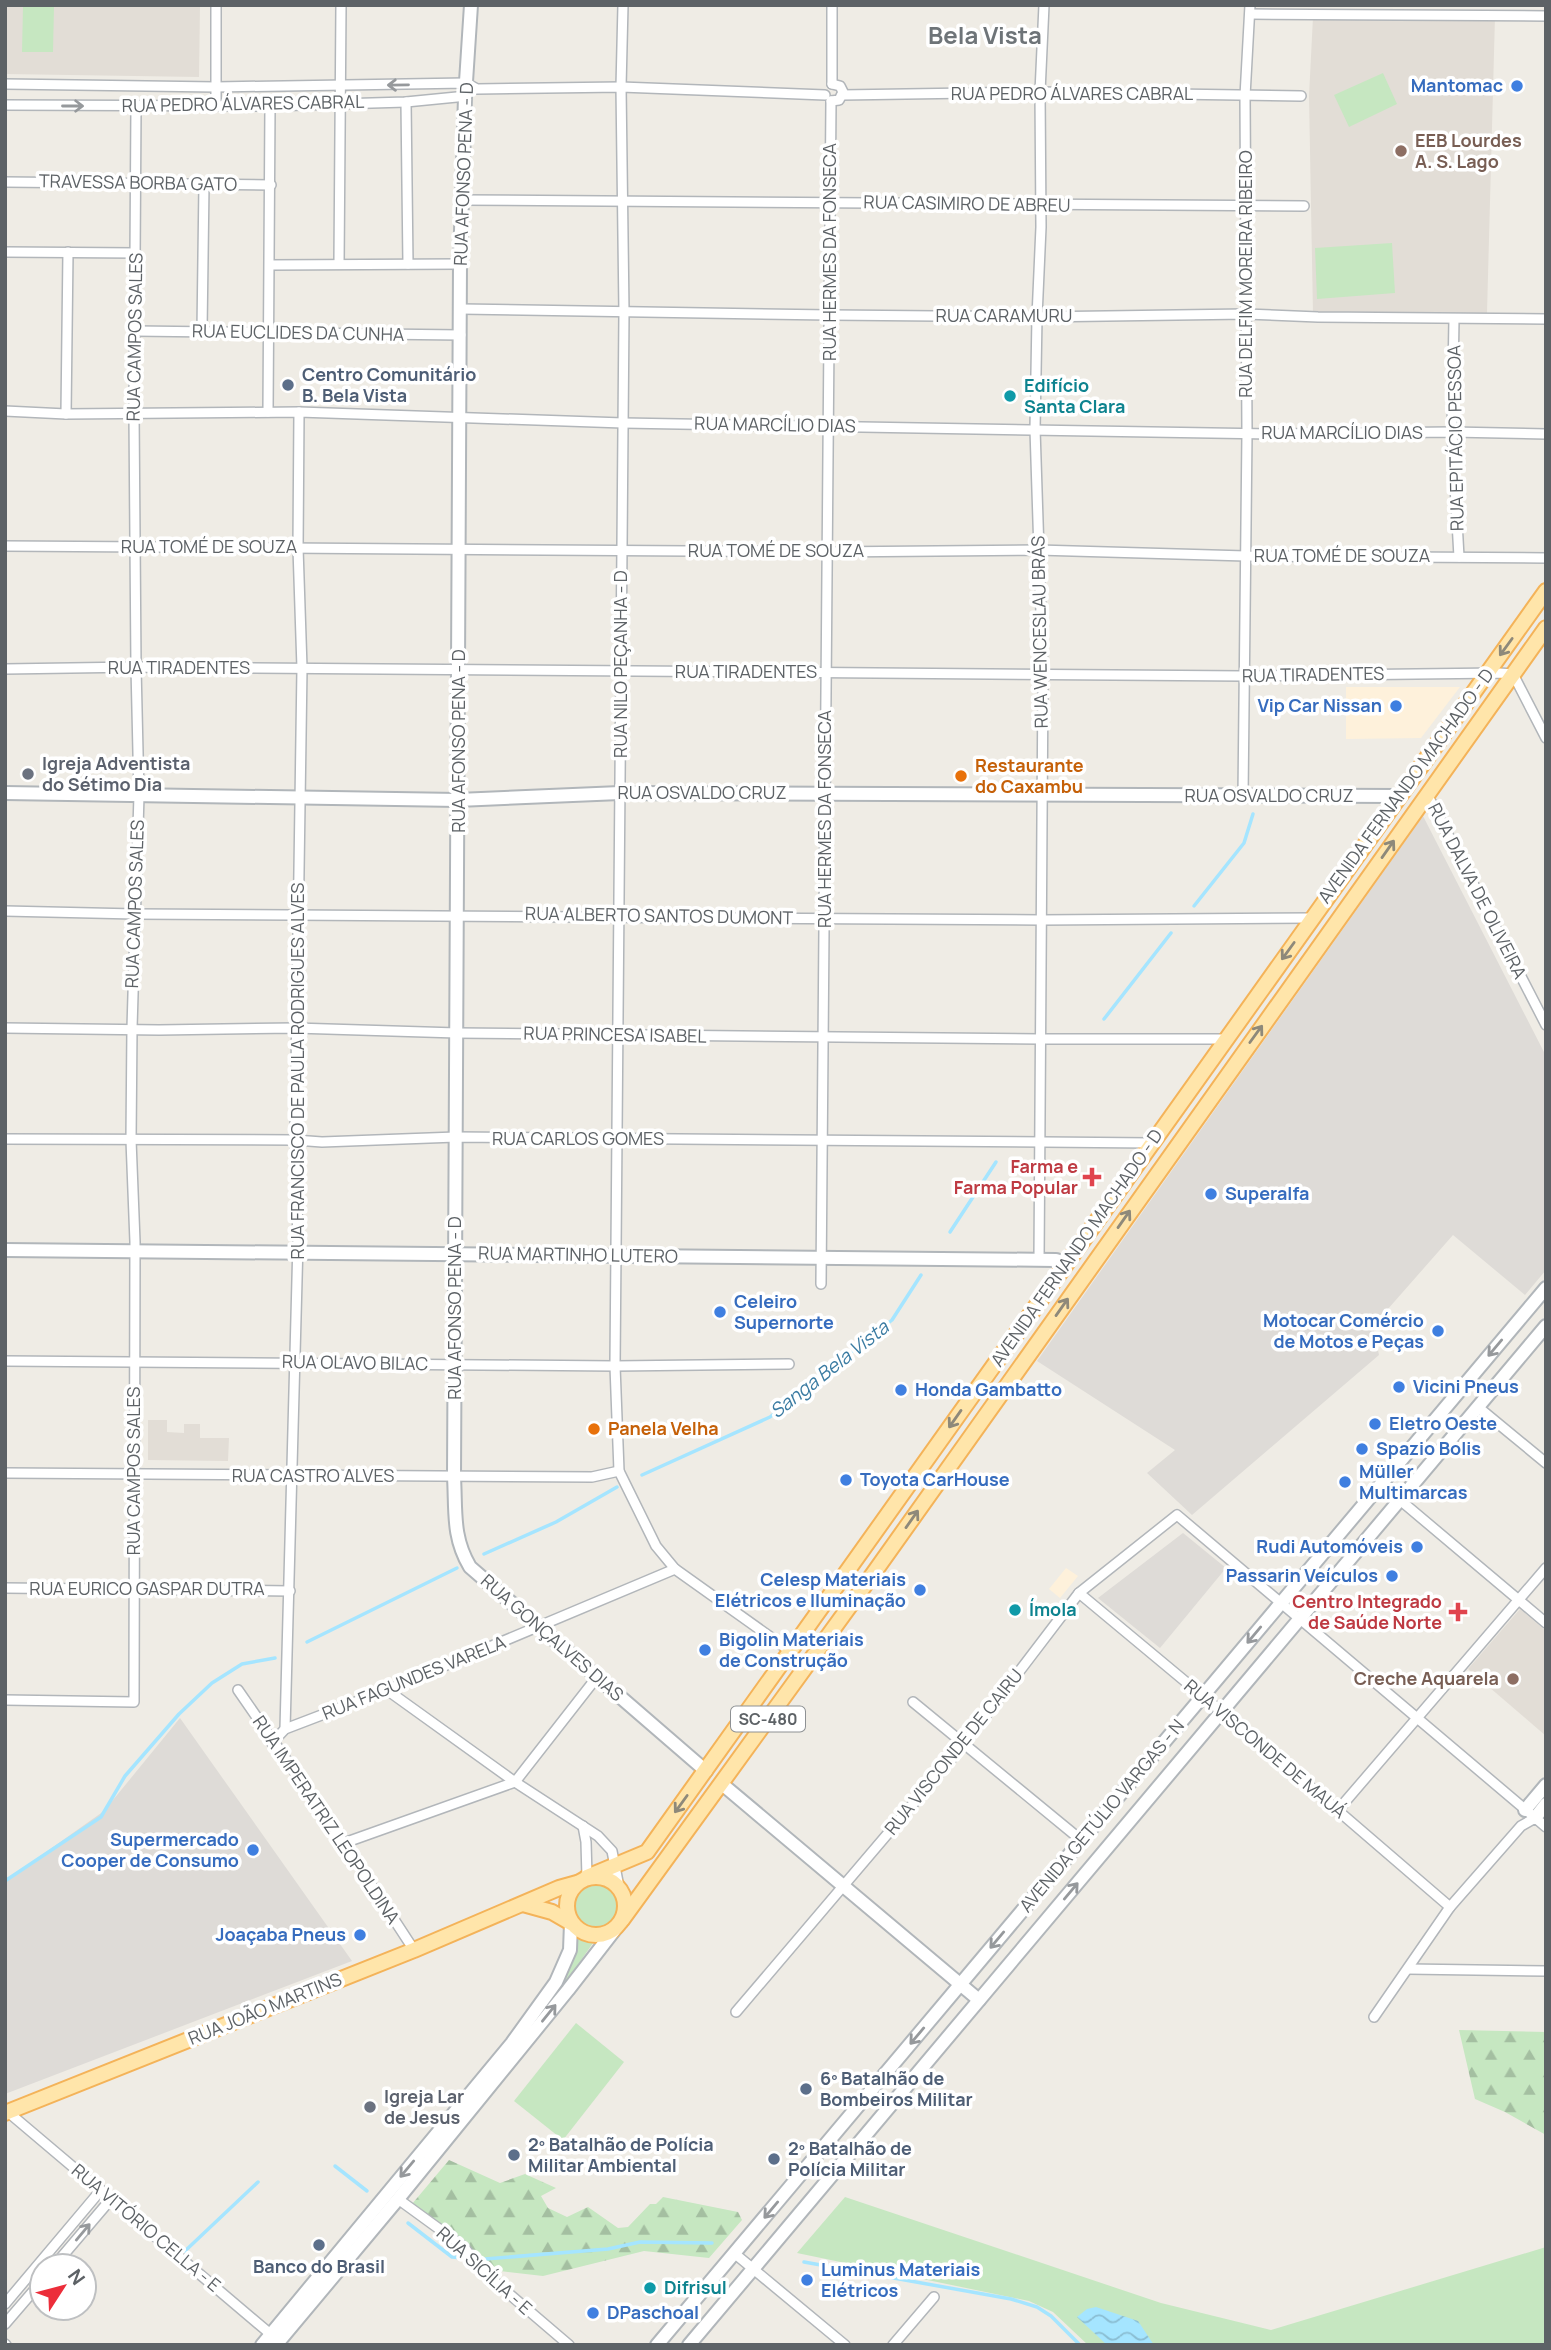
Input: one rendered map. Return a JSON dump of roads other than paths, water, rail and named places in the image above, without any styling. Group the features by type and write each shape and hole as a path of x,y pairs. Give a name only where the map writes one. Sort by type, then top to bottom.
{"main road":[{"name":"AVENIDA FERNANDO MACHADO - D","path":"582,1880 647,1852 1546,591"},
{"name":"AVENIDA FERNANDO MACHADO - D","path":"619,1924 873,1574 1546,628"},
{"path":"1188,1130 1180,1120 1195,1084"},
{"path":"1066,1264 1084,1275"},
{"path":"976,1388 994,1403"},
{"path":"790,1651 808,1664"},
{"path":"523,1904 552,1912 587,1934 597,1936 607,1934 619,1924 626,1903 619,1887 598,1876 582,1880 567,1897 566,1906 571,1923"},
{"name":"RUA JOÃO MARTINS","path":"7,2112 582,1880"}],"street":[{"path":"216,5 216,106"},
{"path":"339,264 341,5"},
{"name":"RUA AFONSO PENA - D","path":"454,1477 460,264 465,97 471,86 471,5"},
{"name":"RUA NILO PEÇANHA - D","path":"619,1471 615,1366 624,312 621,87 623,5"},
{"path":"832,5 832,84"},
{"name":"RUA WENCESLAU BRÁS","path":"1039,1260 1043,675 1035,429 1041,205 1040,92 1044,5"},
{"path":"1250,9 1546,16"},
{"name":"RUA DELFIM MOREIRA RIBEIRO","path":"1243,796 1247,433 1245,96 1250,9"},
{"name":"RUA PEDRO ÁLVARES CABRAL","path":"5,84 621,87 828,98"},
{"path":"832,84 840,86 842,95 837,101 828,98 826,88 832,84"},
{"name":"RUA PEDRO ÁLVARES CABRAL","path":"842,95 1040,92 1301,96"},
{"name":"RUA PEDRO ÁLVARES CABRAL","path":"5,105 270,106 406,102 465,97"},
{"name":"RUA HERMES DA FONSECA","path":"821,1284 831,203 828,98"},
{"path":"406,102 408,264"},
{"name":"RUA CAMPOS SALES","path":"5,1700 134,1702 135,1251 131,1140 139,795 134,413 136,106"},
{"path":"268,412 270,106"},
{"name":"TRAVESSA BORBA GATO","path":"5,182 271,185"},
{"path":"202,331 204,184"},
{"name":"RUA CASIMIRO DE ABREU","path":"462,200 1304,206"},
{"path":"5,252 136,253"},
{"path":"66,414 68,252"},
{"path":"270,265 460,264"},
{"name":"RUA CARAMURU","path":"461,309 1037,317 1246,314 1546,319"},
{"name":"RUA EPITÁCIO PESSOA","path":"1454,319 1452,432 1459,557"},
{"name":"RUA EUCLIDES DA CUNHA","path":"135,331 461,335"},
{"name":"RUA MARCÍLIO DIAS","path":"5,411 66,414 299,412 623,423 1247,433 1546,433"},
{"name":"RUA FRANCISCO DE PAULA RODRIGUES ALVES","path":"285,1729 297,1253 295,1028 300,915 302,668 298,548 299,412"},
{"name":"RUA TOMÉ DE SOUZA","path":"5,546 828,552 1038,550 1245,556 1546,558"},
{"name":"RUA TIRADENTES","path":"5,669 136,667 1244,676 1513,674"},
{"path":"1513,674 1546,738"},
{"name":"RUA OSVALDO CRUZ","path":"5,793 458,800 620,793 1399,796"},
{"name":"RUA DALVA DE OLIVEIRA","path":"1427,794 1546,1025"},
{"name":"RUA ALBERTO SANTOS DUMONT","path":"5,911 1041,920 1312,918"},
{"path":"1537,1009 1546,999"},
{"name":"RUA PRINCESA ISABEL","path":"5,1028 295,1028 824,1038 1225,1039"},
{"name":"RUA CARLOS GOMES","path":"5,1139 322,1142 456,1138 1151,1143"},
{"name":"RUA MARTINHO LUTERO","path":"5,1250 1056,1260 1066,1264"},
{"name":"AVENIDA GETÚLIO VARGAS - N","path":"657,2345 1381,1484 1544,1295"},
{"name":"AVENIDA GETÚLIO VARGAS - N","path":"689,2345 1546,1326"},
{"name":"RUA OLAVO BILAC","path":"5,1361 615,1366 789,1364"},
{"path":"1478,1407 1546,1463"},
{"path":"619,1471 656,1546 675,1569 790,1651"},
{"name":"RUA CASTRO ALVES","path":"5,1473 592,1477 619,1471"},
{"name":"RUA GONÇALVES DIAS","path":"454,1477 456,1535 460,1550 470,1567 706,1771"},
{"path":"1381,1484 1546,1623"},
{"name":"RUA VISCONDE DE CAIRU","path":"736,2012 964,1744 1079,1593 1177,1515 1281,1603"},
{"path":"1338,1810 1546,1568"},
{"name":"RUA FAGUNDES VARELA","path":"272,1743 285,1729 387,1690 675,1569"},
{"name":"RUA EURICO GASPAR DUTRA","path":"5,1588 290,1591"},
{"name":"RUA VISCONDE DE MAUÁ","path":"1079,1593 1450,1907"},
{"path":"1281,1603 1546,1827"},
{"path":"344,1843 515,1782 597,1677"},
{"name":"RUA IMPERATRIZ LEOPOLDINA","path":"238,1690 414,1950"},
{"path":"387,1690 515,1782 598,1836 611,1851 619,1887"},
{"path":"913,1702 1081,1840"},
{"path":"722,1784 979,2000"},
{"path":"1374,2017 1450,1907 1521,1826 1546,1785"},
{"path":"1530,1814 1546,1804"},
{"path":"582,1880 586,1842 583,1826"},
{"name":"AVENIDA FERNANDO MACHADO - D","path":"261,2345 277,2341 398,2199 529,2029 556,1982 570,1950 571,1923"},
{"name":"AVENIDA FERNANDO MACHADO - D","path":"277,2341 529,2029 619,1924"},
{"path":"1408,1969 1546,1971"},
{"path":"870,2092 888,2108"},
{"name":"RUA VITÓRIO CELLA - E","path":"7,2112 277,2341"},
{"path":"847,2119 866,2135"},
{"path":"49,2252 101,2190"},
{"path":"57,2242 68,2250 111,2199"},
{"name":"RUA SICÍLIA - E","path":"398,2199 464,2247 480,2269 569,2345"},
{"path":"755,2229 774,2244"},
{"path":"734,2253 845,2345"},
{"path":"5,2304 28,2276"},
{"path":"893,2345 934,2297"},
{"path":"5,2325 28,2298"}],"water":[{"path":"1096,2307 1138,2321 1154,2345 1107,2345 1077,2317 1087,2309"}],"waterway":[{"name":"Sanga Bela Vista","path":"1194,906 1244,843 1253,814"},
{"name":"Sanga Bela Vista","path":"1104,1019 1171,933"},
{"name":"Sanga Bela Vista","path":"950,1232 996,1162"},
{"name":"Sanga Bela Vista","path":"642,1475 770,1417 892,1320 921,1275"},
{"name":"Sanga Bela Vista","path":"484,1554 556,1522 617,1487"},
{"name":"Sanga Bela Vista","path":"307,1642 457,1568"},
{"name":"Sanga Bela Vista","path":"5,1881 101,1817 125,1776 179,1714 212,1683 242,1664 275,1658"},
{"path":"335,2166 367,2191"},
{"path":"185,2251 258,2182"},
{"path":"408,2223 452,2257 464,2258"},
{"path":"485,2259 608,2249 640,2242 712,2243"},
{"path":"804,2262 1011,2299 1037,2307 1051,2316 1080,2345"}],"place":[{"name":"Mantomac","path":"1517,86"},
{"name":"EEB Lourdes A. S. Lago","path":"1401,151"},
{"name":"Centro Comunitário B. Bela Vista","path":"288,385"},
{"name":"Edifício Santa Clara","path":"1010,396"},
{"name":"Vip Car Nissan","path":"1396,706"},
{"name":"Igreja Adventista do Sétimo Dia","path":"28,774"},
{"name":"Restaurante do Caxambu","path":"961,776"},
{"name":"Farma e Farma Popular","path":"1092,1177"},
{"name":"Superalfa","path":"1211,1194"},
{"name":"Celeiro Supernorte","path":"720,1312"},
{"name":"Motocar Comércio de Motos e Peças","path":"1438,1331"},
{"name":"Vicini Pneus","path":"1399,1387"},
{"name":"Honda Gambatto","path":"901,1390"},
{"name":"Eletro Oeste","path":"1375,1424"},
{"name":"Panela Velha","path":"594,1429"},
{"name":"Spazio Bolis","path":"1362,1449"},
{"name":"Toyota CarHouse","path":"846,1480"},
{"name":"Müller Multimarcas","path":"1345,1482"},
{"name":"Rudi Automóveis","path":"1417,1547"},
{"name":"Passarin Veículos","path":"1392,1576"},
{"name":"Celesp Materiais Elétricos e Iluminação","path":"920,1590"},
{"name":"Ímola","path":"1015,1610"},
{"name":"Centro Integrado de Saúde Norte","path":"1458,1612"},
{"name":"Bigolin Materiais de Construção","path":"705,1650"},
{"name":"Creche Aquarela","path":"1513,1679"},
{"name":"Supermercado Cooper de Consumo","path":"253,1850"},
{"name":"Joaçaba Pneus","path":"360,1935"},
{"name":"6º Batalhão de Bombeiros Militar","path":"806,2089"},
{"name":"Igreja Lar de Jesus","path":"370,2107"},
{"name":"2º Batalhão de Polícia Militar Ambiental","path":"514,2155"},
{"name":"2º Batalhão de Polícia Militar","path":"774,2159"},
{"name":"Banco do Brasil","path":"319,2245"},
{"name":"Luminus Materiais Elétricos","path":"807,2280"},
{"name":"Difrisul","path":"650,2288"},
{"name":"DPaschoal","path":"593,2313"}],"district":[{"name":"Bela Vista","path":"985,36"}]}
